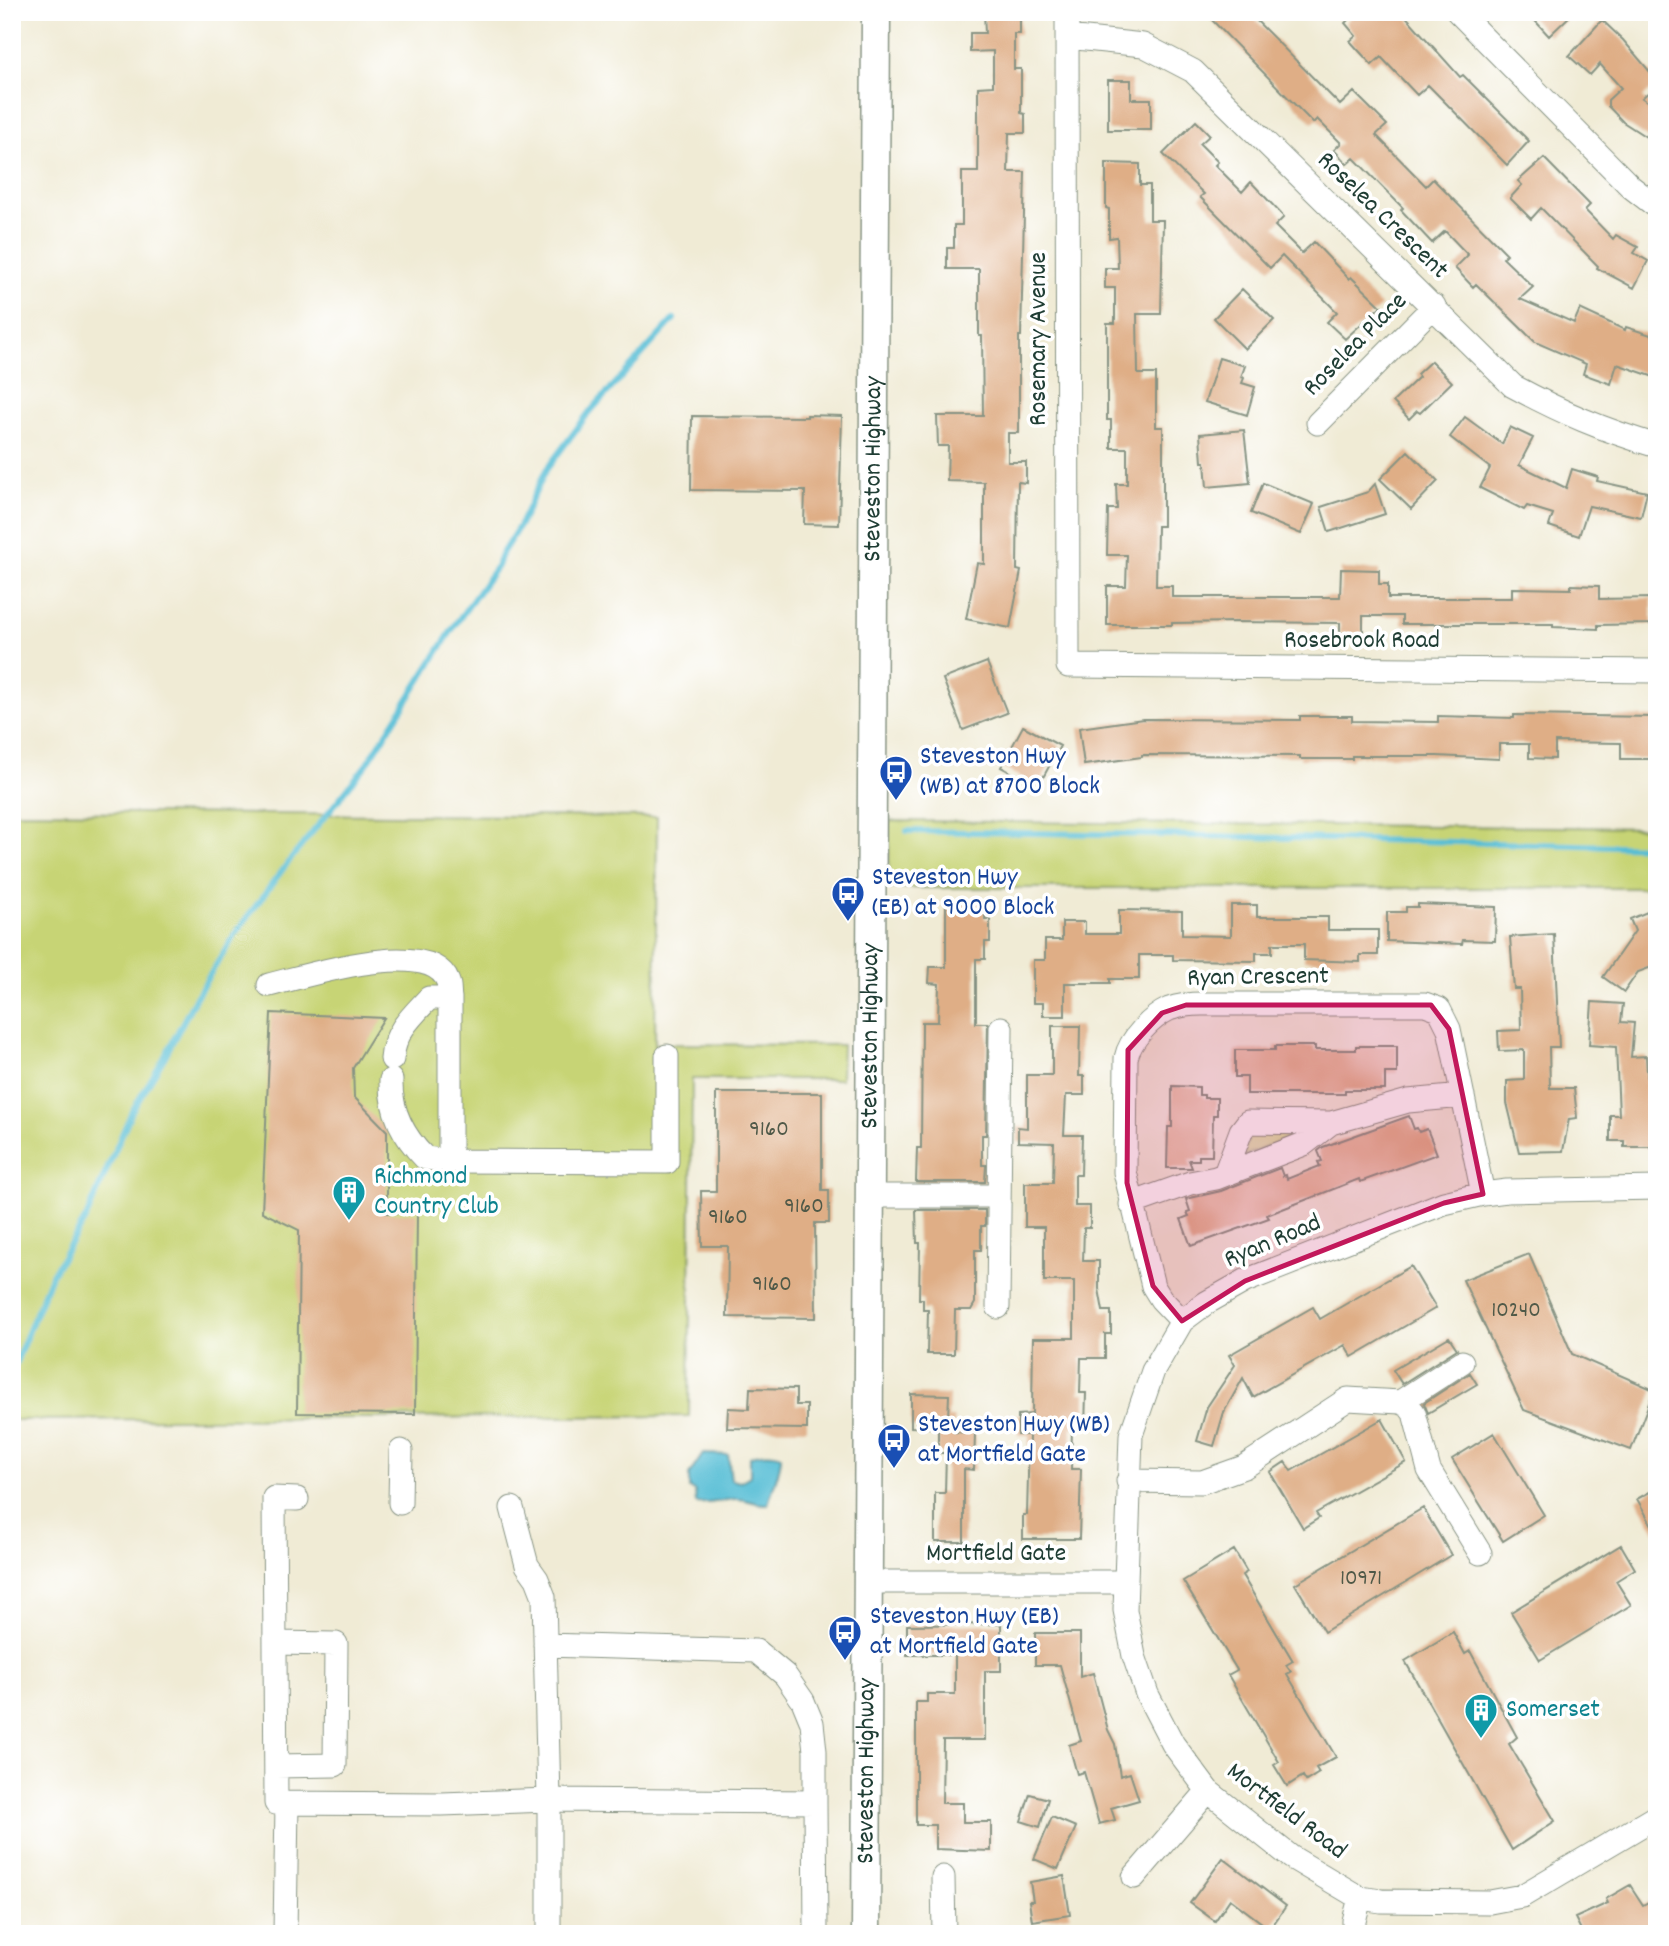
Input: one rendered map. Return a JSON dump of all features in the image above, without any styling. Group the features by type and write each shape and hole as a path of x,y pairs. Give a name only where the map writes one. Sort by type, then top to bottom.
{"main road":[{"name":"Steveston Highway","path":"866,1934 876,12"}],"street":[{"name":"Rosemary Avenue","path":"1068,12 1068,666"},
{"path":"1458,12 1631,187 1657,207"},
{"name":"Roselea Crescent","path":"1067,37 1143,45 1193,71 1513,386 1564,414 1657,446"},
{"name":"Roselea Place","path":"1318,423 1434,306"},
{"name":"Rosebrook Road","path":"1068,666 1657,671"},
{"path":"269,985 354,964 392,960 416,961 437,968 448,981 450,998 450,1161"},
{"path":"450,998 429,998 400,1030 393,1048 395,1111 404,1134 425,1158 450,1161 667,1162 667,1056"},
{"name":"Ryan Crescent","path":"1182,1321 1161,1299 1153,1286 1125,1172 1126,1058 1133,1041 1162,1013 1178,1006 1446,1003 1448,1028 1483,1194"},
{"path":"998,1307 1001,1028"},
{"path":"1225,1174 1241,1131 1248,1122 1331,1124 1408,1101 1463,1096"},
{"path":"1131,1204 1225,1174 1304,1144 1331,1124"},
{"name":"Ryan Road","path":"1125,1582 1131,1435 1153,1371 1182,1321 1206,1303 1245,1281 1444,1203 1507,1191 1657,1188"},
{"path":"871,1196 999,1196"},
{"path":"1400,1402 1462,1362"},
{"path":"1128,1481 1202,1482 1244,1467 1348,1399 1400,1402 1408,1405 1414,1413 1429,1470 1480,1553"},
{"path":"400,1503 401,1451"},
{"path":"297,1499 274,1498 276,1802 816,1802"},
{"path":"512,1508 527,1564 544,1597 549,1934"},
{"name":"Mortfield Gate","path":"868,1582 1125,1582"},
{"name":"Mortfield Road","path":"1125,1582 1127,1621 1134,1657 1147,1694 1173,1744 1208,1791 1291,1857 1360,1898 1381,1901 1490,1902 1522,1896 1654,1824"},
{"path":"275,1643 336,1644 335,1765 276,1766"},
{"path":"545,1645 756,1651 785,1675 803,1701 812,1723 816,1802 816,1934"},
{"path":"1134,1877 1208,1791"},
{"path":"285,1934 287,1803"},
{"path":"943,1877 944,1934"},
{"path":"1354,1934 1360,1898"}],"highlighted area":[{"path":"1186,1005 1431,1005 1449,1029 1483,1194 1444,1203 1245,1281 1182,1321 1153,1286 1127,1183 1128,1050 1162,1013"}],"green space":[{"name":"Richmond Country Club","path":"12,812 657,817 655,1044 842,1045 841,1079 692,1079 689,1416 12,1420"},
{"path":"889,821 1657,828 1657,888 889,888"},
{"path":"1250,1133 1297,1133 1297,1135 1242,1157"}],"water":[{"path":"703,1454 728,1455 731,1480 740,1482 750,1476 750,1457 765,1454 781,1456 768,1504 740,1499 696,1503 695,1492 689,1488 689,1475"}],"building":[{"path":"984,12 1020,12 1020,34 1014,34 1014,69 1021,69 1021,113 1025,114 1025,133 1009,133 1008,172 1025,172 1019,336 1019,433 1008,433 1008,462 1026,462 1026,483 1018,482 1017,570 1021,571 1010,628 966,619 977,563 984,564 984,482 947,481 948,446 938,446 937,416 983,416 979,269 947,269 947,248 954,248 954,225 962,225 962,172 978,172 978,87 993,86 993,51 970,52 970,33 985,33"},
{"path":"1204,12 1248,12 1340,105 1354,92 1387,125 1376,135 1426,186 1433,179 1507,254 1503,258 1533,287 1520,299 1574,323 1580,309 1625,330 1626,327 1657,337 1657,378 1617,364 1611,384 1583,374 1586,364 1535,342 1476,284 1473,287 1455,268 1468,255 1445,231 1432,243 1401,210 1403,208 1354,158 1347,164 1334,150 1341,143 1317,119 1313,123"},
{"path":"1356,12 1402,12 1460,77 1463,75 1529,141 1507,165 1428,85 1417,95 1381,57 1372,65 1350,41 1356,36 1345,23"},
{"path":"1527,12 1574,12 1549,36"},
{"path":"1602,20 1657,80 1657,85 1642,98 1657,108 1657,144 1623,122 1608,106 1608,100 1621,88 1600,64 1590,75 1569,56"},
{"path":"1108,80 1131,80 1131,99 1151,99 1151,130 1108,130"},
{"path":"1196,121 1210,135 1200,144 1218,162 1215,165 1242,192 1251,182 1284,217 1275,226 1302,253 1314,242 1349,279 1351,277 1381,306 1345,339 1327,322 1337,312 1282,256 1270,268 1200,197 1204,194 1163,154"},
{"path":"1544,158 1590,205 1585,210 1613,239 1616,235 1638,247 1634,253 1648,261 1634,288 1597,268 1541,208 1531,219 1510,198 1522,185 1518,181"},
{"path":"1106,163 1140,164 1140,185 1150,185 1150,220 1163,220 1161,314 1137,314 1138,374 1156,374 1156,427 1163,427 1163,526 1157,526 1156,586 1172,586 1172,597 1340,597 1341,569 1379,570 1379,584 1388,584 1388,598 1512,598 1512,588 1571,589 1571,585 1599,586 1599,599 1652,598 1652,624 1598,625 1598,629 1553,627 1553,624 1402,624 1402,616 1363,616 1363,633 1340,633 1340,623 1107,625 1107,586 1126,586 1127,555 1107,555 1108,509 1117,509 1116,484 1127,484 1127,448 1111,448 1111,420 1107,420 1107,323 1115,323 1115,288 1105,288 1105,268 1118,268 1117,237 1109,238"},
{"path":"1242,289 1274,320 1245,349 1214,318"},
{"path":"1219,358 1245,366 1242,383 1255,387 1247,415 1205,402"},
{"path":"1431,361 1452,382 1420,413 1417,411 1409,419 1393,402"},
{"path":"692,416 842,416 839,525 804,524 805,491 691,490"},
{"path":"1465,417 1502,444 1510,427 1533,438 1519,465 1566,488 1572,469 1598,477 1597,481 1647,492 1641,517 1589,506 1579,536 1549,526 1553,514 1527,506 1524,510 1480,488 1490,468 1450,437"},
{"path":"1244,430 1250,483 1207,487 1200,434"},
{"path":"1408,451 1438,481 1411,509 1380,479"},
{"path":"1263,483 1314,504 1301,534 1251,513"},
{"path":"1375,484 1385,514 1329,532 1321,507 1368,492"},
{"path":"987,662 1007,713 963,730 943,679"},
{"path":"1514,715 1657,717 1657,759 1621,759 1621,743 1555,742 1555,759 1529,758 1529,744 1499,744 1499,759 1437,756 1300,759 1300,756 1142,755 1084,765 1079,728 1143,719 1300,720 1300,716 1352,716 1352,721 1438,722 1438,716 1514,718"},
{"path":"1023,726 1060,746 1038,787 1001,767"},
{"path":"946,902 985,902 985,919 990,919 990,942 985,942 985,959 976,959 976,1023 988,1023 986,1135 982,1135 985,1182 916,1182 917,1148 921,1148 922,1022 938,1022 939,984 929,983 930,967 946,967"},
{"path":"1418,904 1496,907 1495,941 1463,940 1462,944 1387,941 1387,912 1406,912 1406,907 1418,907"},
{"path":"1231,905 1257,905 1257,917 1328,917 1328,930 1378,930 1378,955 1360,955 1360,962 1304,960 1304,944 1272,944 1272,953 1256,953 1256,961 1173,960 1173,955 1139,955 1139,979 1110,979 1110,983 1065,983 1065,1016 1043,1016 1043,1003 1033,1003 1033,960 1045,960 1045,940 1062,940 1062,922 1085,922 1085,934 1119,934 1119,910 1182,911 1182,935 1231,936"},
{"path":"1657,908 1657,965 1638,972 1624,992 1603,977 1635,931 1630,919"},
{"path":"1554,934 1559,1047 1549,1047 1550,1088 1574,1088 1577,1118 1569,1119 1563,1151 1519,1152 1507,1103 1507,1081 1524,1080 1524,1050 1499,1051 1498,1031 1521,1030 1520,989 1514,989 1510,937"},
{"path":"1592,1002 1623,1004 1621,1022 1634,1023 1631,1057 1646,1056 1649,1108 1657,1108 1657,1147 1624,1147 1624,1141 1610,1141 1610,1115 1619,1115 1616,1047 1589,1045"},
{"name":"Richmond Country Club","path":"271,1013 384,1018 353,1068 354,1097 387,1131 387,1213 417,1213 415,1414 297,1413 299,1230 262,1212"},
{"path":"1052,1026 1080,1026 1079,1076 1084,1076 1084,1095 1066,1095 1064,1135 1082,1135 1081,1175 1075,1175 1075,1206 1090,1206 1090,1228 1084,1228 1083,1261 1099,1261 1099,1289 1103,1311 1111,1311 1111,1334 1105,1334 1105,1358 1081,1358 1080,1393 1086,1393 1085,1428 1072,1427 1071,1469 1081,1469 1079,1539 1023,1539 1023,1515 1027,1515 1029,1435 1018,1435 1018,1415 1032,1414 1033,1338 1074,1338 1074,1281 1044,1281 1044,1227 1025,1227 1025,1183 1053,1183 1054,1143 1018,1142 1018,1127 1027,1128 1027,1075 1052,1075"},
{"path":"1275,1046 1356,1050 1356,1046 1397,1046 1397,1073 1385,1073 1385,1090 1345,1090 1345,1094 1247,1094 1247,1077 1235,1077 1235,1050 1275,1050"},
{"path":"1172,1086 1199,1087 1199,1095 1204,1095 1204,1098 1217,1098 1217,1115 1213,1115 1212,1156 1199,1156 1199,1160 1189,1160 1192,1168 1167,1168 1168,1127 1172,1127"},
{"path":"716,1093 822,1093 822,1190 829,1190 829,1223 815,1223 816,1318 727,1317 728,1246 702,1246 701,1191 716,1191"},
{"path":"1409,1116 1414,1129 1417,1128 1419,1132 1427,1129 1437,1154 1360,1182 1359,1179 1267,1215 1269,1218 1191,1246 1181,1219 1189,1216 1186,1199 1221,1191 1280,1168 1287,1179 1320,1166 1318,1162 1322,1161 1318,1151 1323,1147"},
{"path":"916,1210 985,1210 985,1226 981,1226 981,1250 975,1250 975,1303 971,1310 955,1310 954,1354 927,1354 928,1310 923,1310 923,1299 919,1299 920,1243 917,1243"},
{"path":"1529,1254 1572,1354 1654,1390 1631,1450 1524,1410 1463,1280"},
{"path":"1411,1266 1436,1308 1352,1357 1345,1345 1253,1397 1243,1378 1224,1412 1214,1446 1197,1441 1207,1407 1235,1365 1229,1355 1313,1307 1320,1319"},
{"path":"1449,1337 1457,1349 1402,1384 1393,1370"},
{"path":"1470,1373 1477,1384 1428,1413 1424,1403"},
{"path":"750,1388 796,1389 796,1405 807,1405 807,1429 727,1428 728,1408 749,1409"},
{"path":"911,1394 949,1395 948,1418 954,1418 954,1432 975,1433 974,1470 964,1469 964,1542 935,1542 935,1493 945,1493 946,1453 938,1453 938,1428 911,1427"},
{"path":"1382,1419 1406,1462 1316,1513 1319,1518 1303,1528 1270,1472 1285,1462 1291,1471"},
{"path":"1494,1433 1544,1515 1503,1541 1452,1459"},
{"path":"1657,1488 1657,1534 1637,1499"},
{"path":"1423,1508 1451,1555 1324,1632 1295,1584"},
{"path":"1621,1545 1635,1569 1616,1581 1631,1605 1540,1660 1511,1612"},
{"path":"1234,1550 1247,1572 1242,1575 1293,1661 1286,1665 1291,1672 1287,1674 1336,1757 1316,1768 1319,1773 1306,1781 1303,1776 1287,1786 1274,1765 1279,1762 1228,1675 1237,1670 1183,1581"},
{"path":"1001,1624 1001,1671 985,1671 985,1740 943,1740 942,1803 963,1803 963,1822 991,1822 991,1851 935,1849 935,1825 916,1825 916,1702 927,1702 927,1694 955,1694 955,1655 907,1655 907,1625"},
{"name":"Somerset","path":"1453,1632 1465,1654 1470,1651 1517,1737 1509,1744 1555,1821 1512,1850 1405,1661"},
{"path":"1035,1633 1080,1633 1080,1677 1093,1673 1108,1730 1115,1744 1120,1776 1130,1773 1139,1800 1111,1808 1115,1820 1099,1824 1084,1772 1077,1774 1069,1745 1081,1741 1060,1665 1035,1665"},
{"path":"1030,1794 1048,1799 1040,1827 1021,1821"},
{"path":"1052,1817 1076,1827 1058,1869 1034,1859"},
{"path":"1223,1858 1286,1906 1270,1929 1230,1899 1215,1921 1190,1903"},
{"path":"1064,1876 1070,1915 1032,1921 1030,1882"},
{"path":"1630,1885 1643,1905 1657,1897 1657,1925 1642,1934 1583,1934 1575,1918 1608,1903 1606,1899"}],"waterway":[{"path":"12,1372 51,1276 86,1218 132,1111 196,997 236,933 367,764 457,622 497,566 546,470 587,415 674,319"},
{"path":"907,831 1657,847"}],"place":[{"name":"Steveston Hwy (WB) at 8700 Block","path":"896,802"},
{"name":"Steveston Hwy (EB) at 9000 Block","path":"848,923"},
{"name":"Richmond Country Club","path":"349,1222"},
{"name":"Steveston Hwy (WB) at Mortfield Gate","path":"894,1470"},
{"name":"Steveston Hwy (EB) at Mortfield Gate","path":"845,1662"},
{"name":"Somerset","path":"1481,1740"}]}
